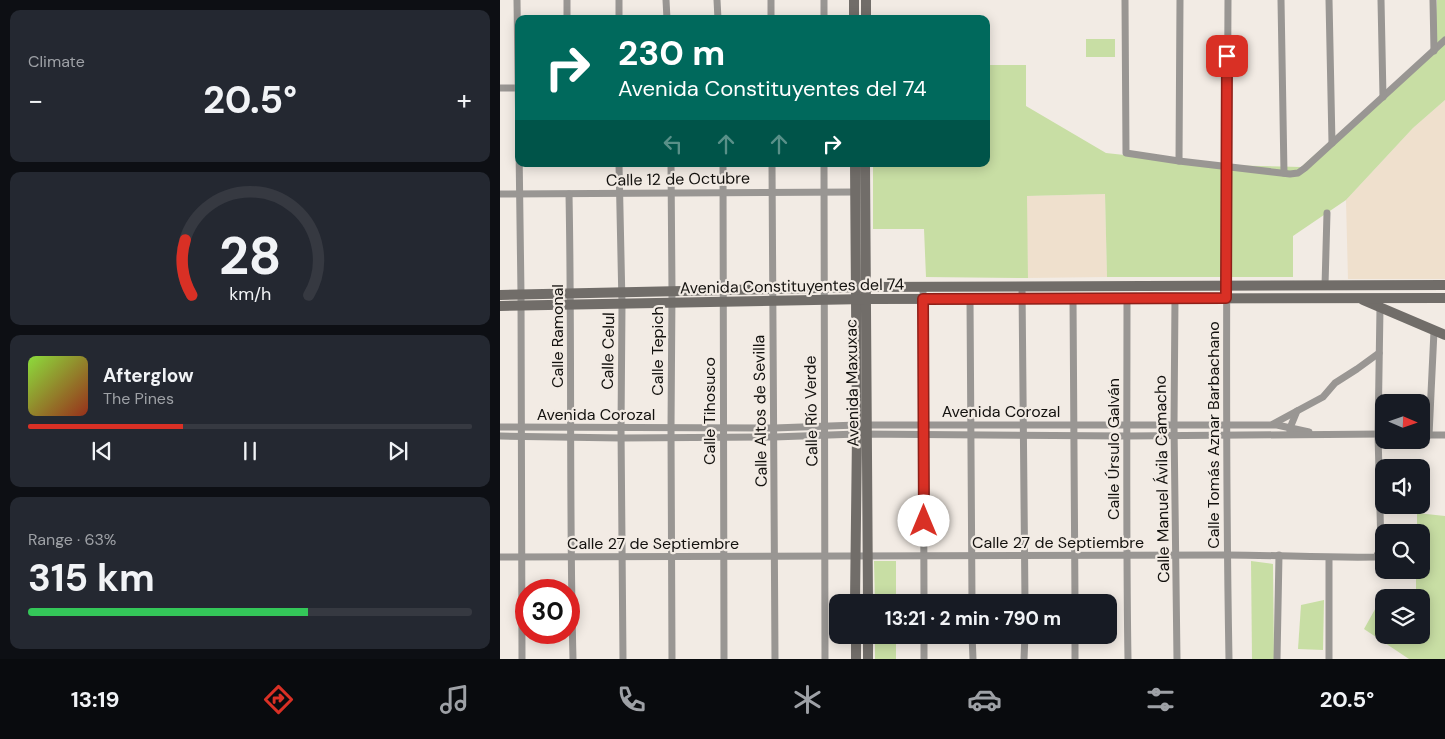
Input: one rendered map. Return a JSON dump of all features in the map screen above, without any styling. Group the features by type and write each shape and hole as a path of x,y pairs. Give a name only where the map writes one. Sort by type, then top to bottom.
{"main road":[{"path":"854,0 854,15"},
{"path":"866,0 866,15"},
{"name":"Avenida Maxuxac","path":"855,167 860,288 866,299 855,594"},
{"name":"Avenida Maxuxac","path":"866,167 860,288 855,299 868,556 868,594"},
{"name":"Avenida Constituyentes del 74","path":"500,295 824,288 1445,285"},
{"path":"1099,287 1100,298"},
{"path":"1360,298 1445,336"},
{"name":"Avenida Constituyentes del 74","path":"500,306 855,299 1445,298"},
{"path":"856,644 856,659"},
{"path":"868,644 868,659"}],"street":[{"path":"517,0 517,15"},
{"path":"567,0 567,15"},
{"path":"619,0 619,15"},
{"path":"666,0 667,15"},
{"path":"717,0 718,15"},
{"path":"770,0 771,15"},
{"path":"824,0 824,15"},
{"path":"1125,0 1126,153 1179,161 1290,174 1298,173 1445,40"},
{"path":"1179,161 1180,0"},
{"name":"Calle Tomás Aznar Barbachano","path":"1228,0 1226,286 1228,659"},
{"path":"1281,0 1284,173"},
{"path":"1329,0 1332,143"},
{"path":"1381,0 1383,97"},
{"path":"1433,0 1434,51"},
{"path":"500,88 515,88"},
{"path":"519,167 522,659"},
{"name":"Calle Celul","path":"619,167 622,304 623,659"},
{"name":"Calle Tepich","path":"671,167 670,428 672,659"},
{"name":"Calle Tihosuco","path":"723,167 724,659"},
{"name":"Calle Altos de Sevilla","path":"772,167 775,659"},
{"name":"Calle Río Verde","path":"824,167 825,659"},
{"name":"Calle 12 de Octubre","path":"500,194 856,192"},
{"name":"Calle Ramonal","path":"570,194 570,557 573,659"},
{"path":"1325,286 1326,213"},
{"path":"923,287 924,594"},
{"path":"1022,287 1024,594"},
{"path":"1073,298 1075,594"},
{"name":"Calle Úrsulo Galván","path":"1127,298 1126,556 1128,659"},
{"name":"Calle Manuel Ávila Camacho","path":"1175,298 1174,435 1177,659"},
{"path":"970,299 972,594"},
{"path":"1380,308 1380,394"},
{"path":"1429,394 1434,331"},
{"path":"1271,425 1323,397 1335,383 1379,352"},
{"path":"1290,431 1298,411"},
{"name":"Avenida Corozal","path":"500,436 570,438 774,437 826,435 923,425 1271,425 1290,431"},
{"name":"Avenida Corozal","path":"500,427 774,428 825,426 923,435 1023,436 1127,436 1290,431 1322,435 1375,434"},
{"path":"1430,435 1445,435"},
{"name":"Calle 27 de Septiembre","path":"500,557 1279,555 1329,558 1376,557 1380,548 1381,449"},
{"path":"1277,659 1279,555"},
{"path":"1329,558 1329,659"},
{"path":"924,644 924,659"},
{"path":"972,644 973,659"},
{"path":"1024,644 1024,659"},
{"path":"1075,644 1075,659"}],"shaded area":[{"path":"1445,100 1445,279 1348,279 1346,200 1413,128"},
{"path":"1105,194 1107,277 1028,278 1026,196"}],"green space":[{"path":"1437,0 1445,0 1445,100 1413,128 1346,200 1293,236 1293,277 1107,277 1105,194 1027,196 1028,278 926,277 924,229 873,229 873,167 990,167 990,65 1026,65 1026,106 1106,153 1217,165 1301,167 1434,48"},
{"path":"1086,39 1115,39 1115,57 1086,57"},
{"path":"1417,514 1445,516 1445,659 1409,659 1386,644 1430,644 1430,589 1416,589 1416,579 1430,579 1430,524 1417,524"},
{"path":"874,561 896,561 896,594 875,594"},
{"path":"1251,561 1273,564 1274,659 1252,659"},
{"path":"1324,600 1323,650 1298,649 1301,605"},
{"path":"1375,609 1375,636 1364,629"},
{"path":"875,644 896,644 896,659 875,659"}],"route":[{"path":"924,521 923,299 1226,298 1227,56"}]}
